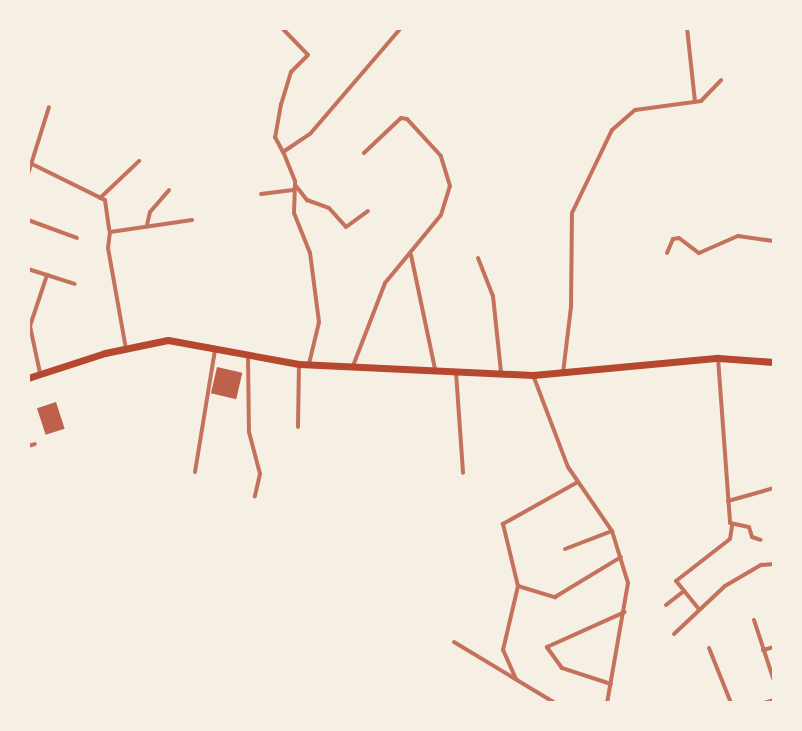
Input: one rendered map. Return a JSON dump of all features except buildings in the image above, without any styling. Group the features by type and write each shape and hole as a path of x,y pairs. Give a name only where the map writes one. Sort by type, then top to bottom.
{"highway":[{"path":"28,378 168,340 299,364 533,375 718,358 774,362"}],"street":[{"path":"282,28 308,55 291,72 275,137 295,188 294,213 310,253 319,322 309,364"},
{"path":"283,152 310,134 401,28"},
{"path":"687,28 695,102"},
{"path":"563,373 573,279 568,232 595,163 625,114 695,102 721,80"},
{"path":"28,174 49,107"},
{"path":"352,368 385,283 411,255 448,204 448,170 416,126 401,118 364,153"},
{"path":"100,198 139,161"},
{"path":"32,164 108,204 108,248 126,349"},
{"path":"261,194 295,188"},
{"path":"295,188 307,200 329,208 346,227 368,211"},
{"path":"147,225 150,212 169,190"},
{"path":"28,220 77,238"},
{"path":"110,232 192,220"},
{"path":"667,253 673,239 679,238 699,253 738,236 774,241"},
{"path":"411,255 435,369"},
{"path":"478,258 493,296 501,372"},
{"path":"28,269 75,284"},
{"path":"41,376 30,326 47,275"},
{"path":"195,472 216,348"},
{"path":"248,355 249,432 260,474 255,496"},
{"path":"699,609 676,581 730,539 732,526 718,358"},
{"path":"298,427 299,364"},
{"path":"455,369 463,473"},
{"path":"533,375 577,482 612,531 628,583 607,703"},
{"path":"28,446 35,444"},
{"path":"517,680 503,650 518,586 503,524 577,482"},
{"path":"728,501 774,488"},
{"path":"732,526 749,527 752,537 761,540"},
{"path":"565,549 612,531"},
{"path":"518,586 555,597 621,557"},
{"path":"674,634 699,609 745,573 774,564"},
{"path":"666,605 684,591"},
{"path":"611,684 562,668 547,647 625,612"},
{"path":"754,620 774,681"},
{"path":"454,642 555,703"},
{"path":"763,650 774,647"},
{"path":"709,648 731,703"},
{"path":"764,703 774,700"}]}
